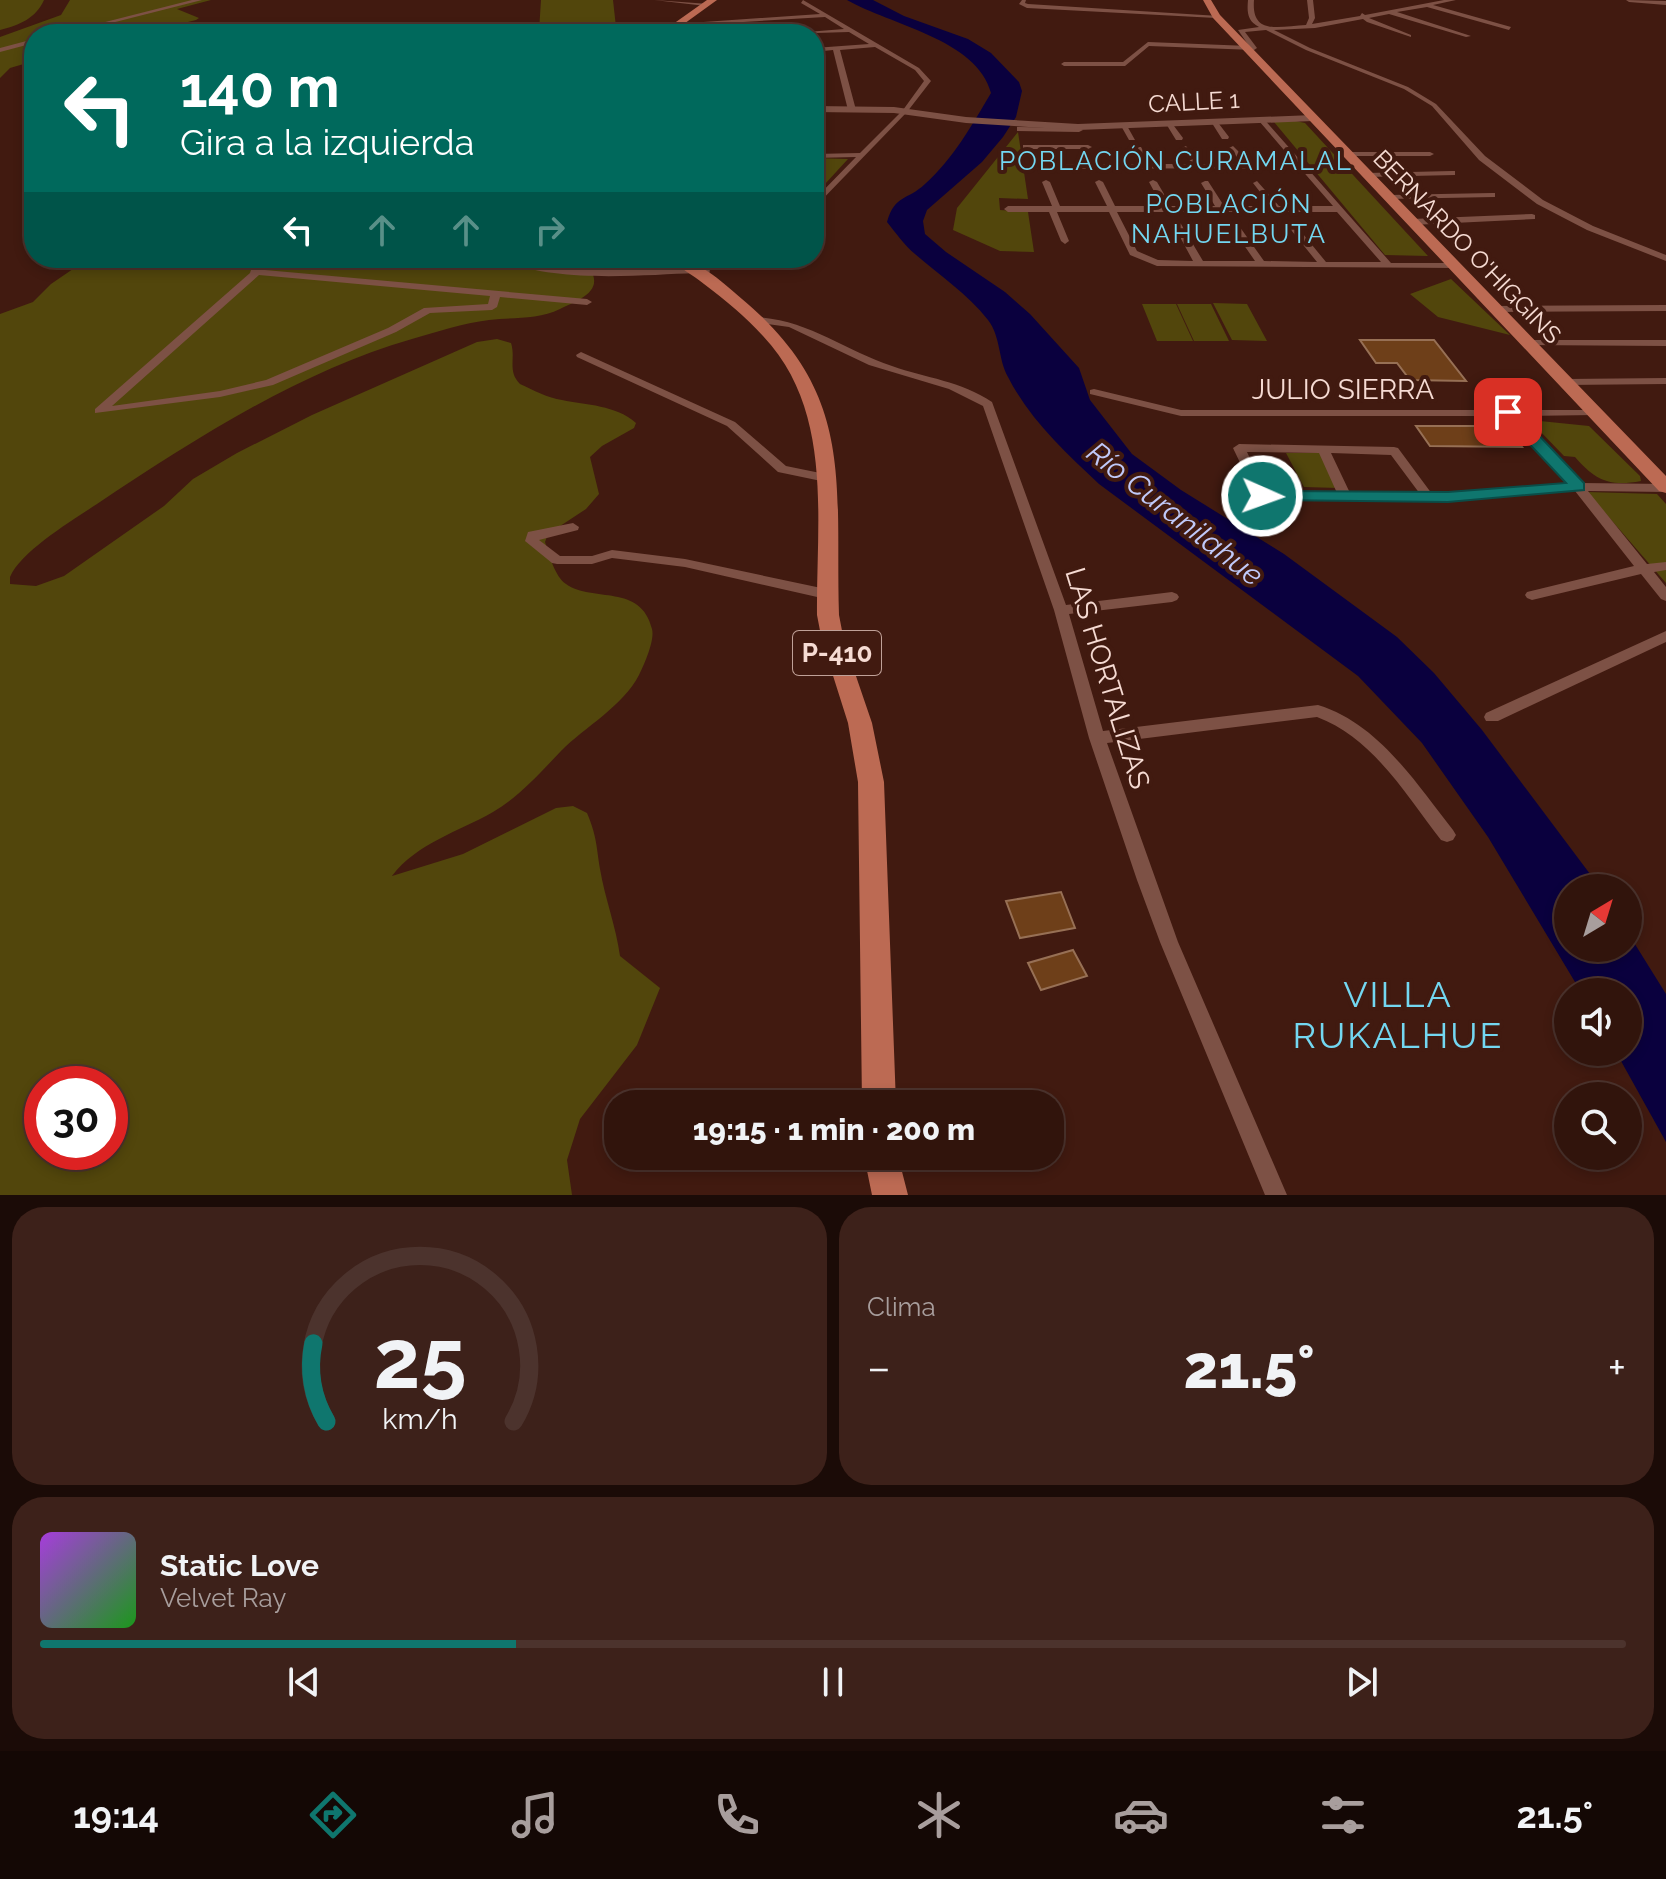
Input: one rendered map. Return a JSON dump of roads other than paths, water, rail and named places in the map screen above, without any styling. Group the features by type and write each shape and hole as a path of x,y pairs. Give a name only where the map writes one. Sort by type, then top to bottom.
{"main road":[{"name":"BERNARDO O'HIGGINS","path":"1207,0 1216,16 1247,49 1666,487"},
{"path":"678,24 709,2"},
{"name":"P-410","path":"698,268 757,320 791,357 812,394 825,442 826,594 833,641 860,723 871,782 879,1090"},
{"path":"884,1170 890,1195"}],"street":[{"path":"102,24 199,0"},
{"path":"657,0 709,2"},
{"path":"1251,0 1250,13 1255,23 1425,99 1445,116 1482,158 1531,196 1575,221 1666,258"},
{"path":"1308,26 1312,18 1310,0"},
{"path":"1064,64 1125,64 1148,44 1247,49 1255,47 1240,31 1308,26 1453,0"},
{"path":"1629,0 1666,3"},
{"path":"1024,1 1022,4 1027,6 1216,16"},
{"path":"803,2 926,75 928,81 905,111 824,195"},
{"path":"1395,2 1409,7"},
{"path":"1425,5 1509,28"},
{"path":"1386,10 1468,36"},
{"path":"1362,15 1369,21 1409,36"},
{"path":"678,24 825,16"},
{"path":"765,19 768,24"},
{"path":"824,32 849,30"},
{"path":"0,50 24,44"},
{"path":"824,49 875,45"},
{"path":"836,48 852,110"},
{"name":"CALLE 1","path":"824,109 905,111 1024,127 1078,129 1313,118"},
{"path":"1262,119 1387,264"},
{"path":"1213,122 1225,137"},
{"path":"1168,124 1179,138"},
{"path":"1123,126 1132,138"},
{"path":"1078,129 1101,167"},
{"path":"1026,147 1088,147"},
{"path":"1186,148 1198,167"},
{"path":"1233,148 1249,166"},
{"path":"1138,149 1148,167"},
{"path":"1348,154 1430,154"},
{"path":"824,156 862,155"},
{"path":"1032,167 1302,166"},
{"path":"1367,175 1452,173"},
{"path":"1046,182 1065,241"},
{"path":"1099,182 1133,253 1164,264 1454,266"},
{"path":"1153,182 1168,209"},
{"path":"1205,183 1221,209"},
{"path":"1257,183 1277,209"},
{"path":"1389,197 1492,195"},
{"path":"1008,209 1340,209"},
{"path":"1412,222 1532,217"},
{"path":"1177,224 1200,264"},
{"path":"1234,225 1262,265"},
{"path":"1291,225 1324,265"},
{"path":"259,268 99,411 220,394 269,383 392,330 428,310 492,307 496,294"},
{"path":"538,268 597,276 676,268"},
{"path":"254,272 587,302"},
{"path":"1651,308 1666,320"},
{"path":"1496,309 1666,308"},
{"name":"LAS HORTALIZAS","path":"757,320 812,331 869,361 968,393 988,404 1061,610 1097,738 1169,942 1276,1195"},
{"path":"1529,343 1666,343"},
{"path":"581,355 731,424 782,469 826,478"},
{"path":"1566,382 1666,381"},
{"name":"JULIO SIERRA","path":"1094,392 1181,413 1595,412"},
{"path":"1508,412 1578,487 1666,596"},
{"path":"1429,498 1394,451 1239,448 1262,496 1429,498 1578,487 1666,487"},
{"path":"1323,449 1346,498"},
{"path":"573,527 539,532 533,535 532,541 557,560 592,560 612,554 685,563 826,594"},
{"path":"1532,595 1644,568 1666,566"},
{"path":"1061,610 1172,597"},
{"path":"1492,717 1664,640"},
{"path":"1097,738 1318,711 1335,715 1380,752 1447,835"}],"water":[{"name":"Río Curanilahue","path":"847,0 873,0 904,16 968,39 991,53 1019,82 1022,91 1016,117 1003,137 982,162 927,210 923,221 925,234 1030,314 1079,368 1090,400 1132,454 1181,490 1284,554 1397,637 1434,673 1482,730 1590,874 1554,874 1554,947 1488,837 1422,743 1358,676 1099,484 1073,459 1037,421 1017,393 1005,370 988,320 962,293 911,250 887,222 898,202 919,189 944,164 991,93 983,75 969,59 951,46"},
{"path":"1642,955 1666,994 1666,1142 1642,1099 1642,1082 1633,1082 1624,1066 1642,1066 1642,978 1573,978 1563,962 1642,962"}],"district":[{"name":"POBLACIÓN CURAMALAL","path":"1176,161"},
{"name":"POBLACIÓN NAHUELBUTA","path":"1229,219"},
{"name":"VILLA RUKALHUE","path":"1398,1014"}]}
